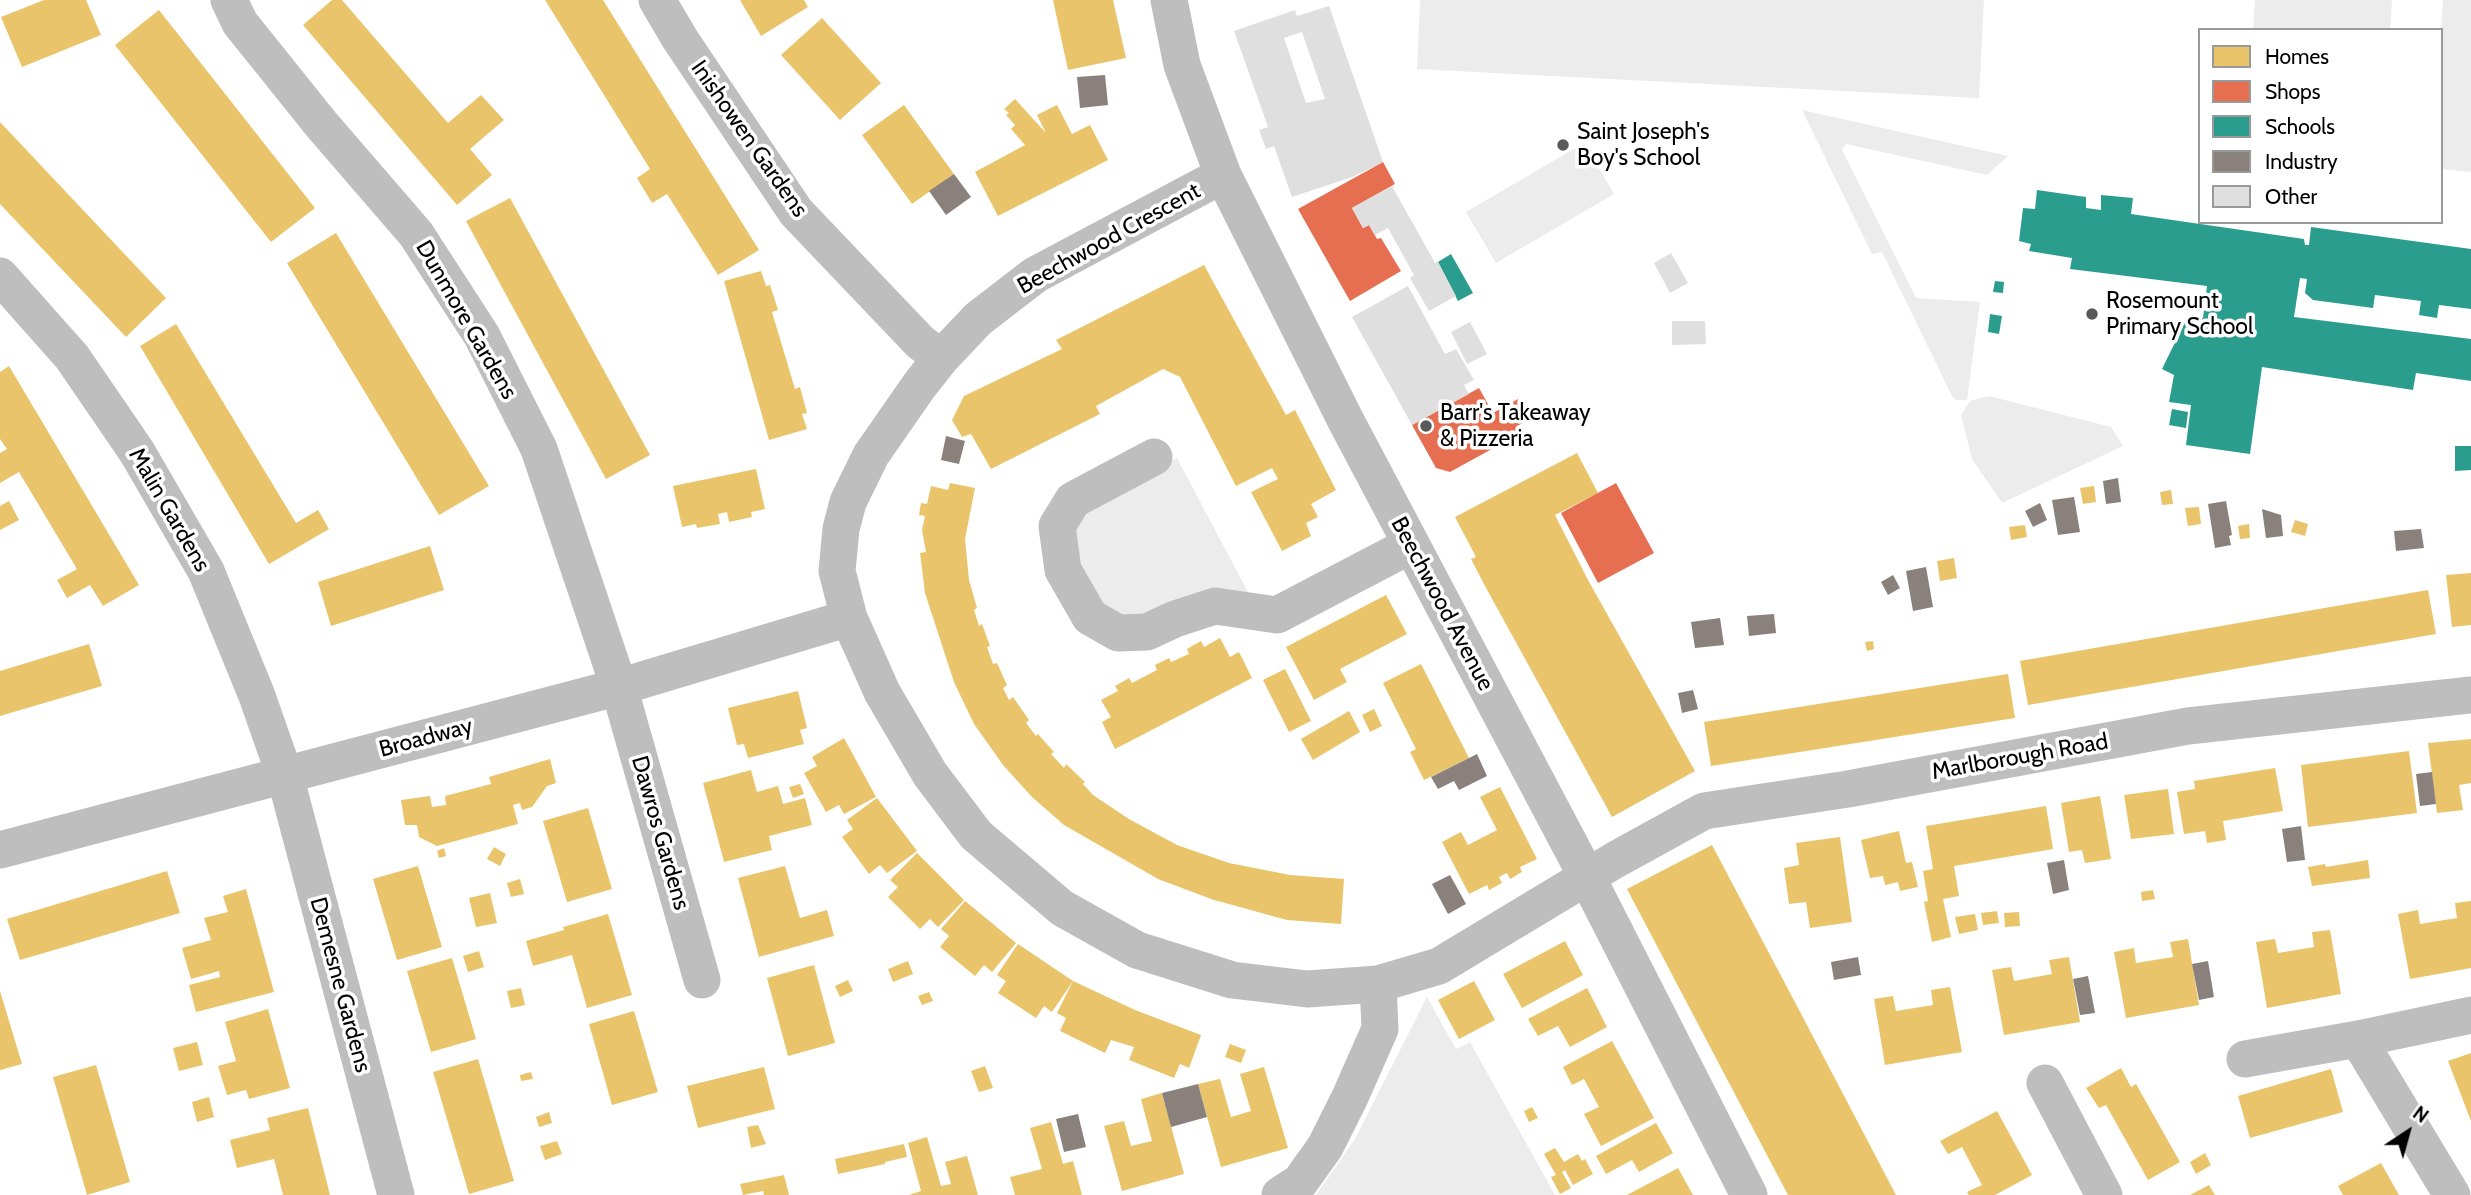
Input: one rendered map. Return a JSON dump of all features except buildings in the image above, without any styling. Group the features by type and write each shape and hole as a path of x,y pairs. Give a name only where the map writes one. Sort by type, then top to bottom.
{"street":[{"name":"Dunmore Gardens","path":"229,0 240,23 321,124 416,233 482,337 539,449 619,687"},
{"name":"Inishowen Gardens","path":"657,0 680,39 796,212 920,342 941,358"},
{"name":"Beechwood Avenue","path":"1169,0 1182,65 1223,176 1345,419 1587,877 1749,1195"},
{"name":"Beechwood Crescent","path":"1223,176 1035,275 978,319 941,358 871,455 848,502 841,529 837,571 849,618 882,692 930,774 976,835 1062,908 1137,950 1232,980 1307,989 1378,984 1439,966 1587,877"},
{"name":"Malin Gardens","path":"0,276 72,356 136,452 206,571 257,695 285,776"},
{"path":"1154,457 1073,500 1056,526 1063,570 1090,617 1118,633 1147,632 1214,606 1276,615 1411,545"},
{"name":"Broadway","path":"0,850 619,687 849,618"},
{"name":"Dawros Gardens","path":"619,687 702,980"},
{"name":"Marlborough Road","path":"1587,877 1704,811 1848,789 2188,726 2471,695"},
{"name":"Demesne Gardens","path":"285,776 396,1195"},
{"path":"1280,1195 1300,1182 1325,1147 1350,1097 1380,1029 1378,984"},
{"path":"2245,1059 2471,1015"},
{"path":"2358,1039 2452,1195"},
{"path":"2045,1083 2104,1195"}],"shaded area":[{"path":"1420,0 1984,0 1979,98 1417,69"},
{"path":"2255,0 2392,0 2390,28 2253,28"},
{"path":"2443,0 2471,0 2471,172 2443,169"},
{"path":"1802,110 2008,156 1987,175 1846,144 1842,150 1916,298 1980,302 1967,400 1956,400 1952,396 1882,252 1872,254"},
{"path":"1584,143 1614,194 1496,263 1466,212"},
{"path":"1989,396 2111,427 2123,446 2002,503 1972,459 1961,415 1970,401"},
{"path":"1177,458 1250,596 1129,619 1104,611 1068,547 1080,511 1091,501"},
{"path":"1427,997 1456,1049 1470,1042 1555,1195 1316,1195 1355,1139"}],"place":[{"name":"Saint Joseph's Boy's School","path":"1563,145"},
{"name":"Rosemount Primary School","path":"2092,314"},
{"name":"Barr's Takeaway & Pizzeria","path":"1426,426"}]}
